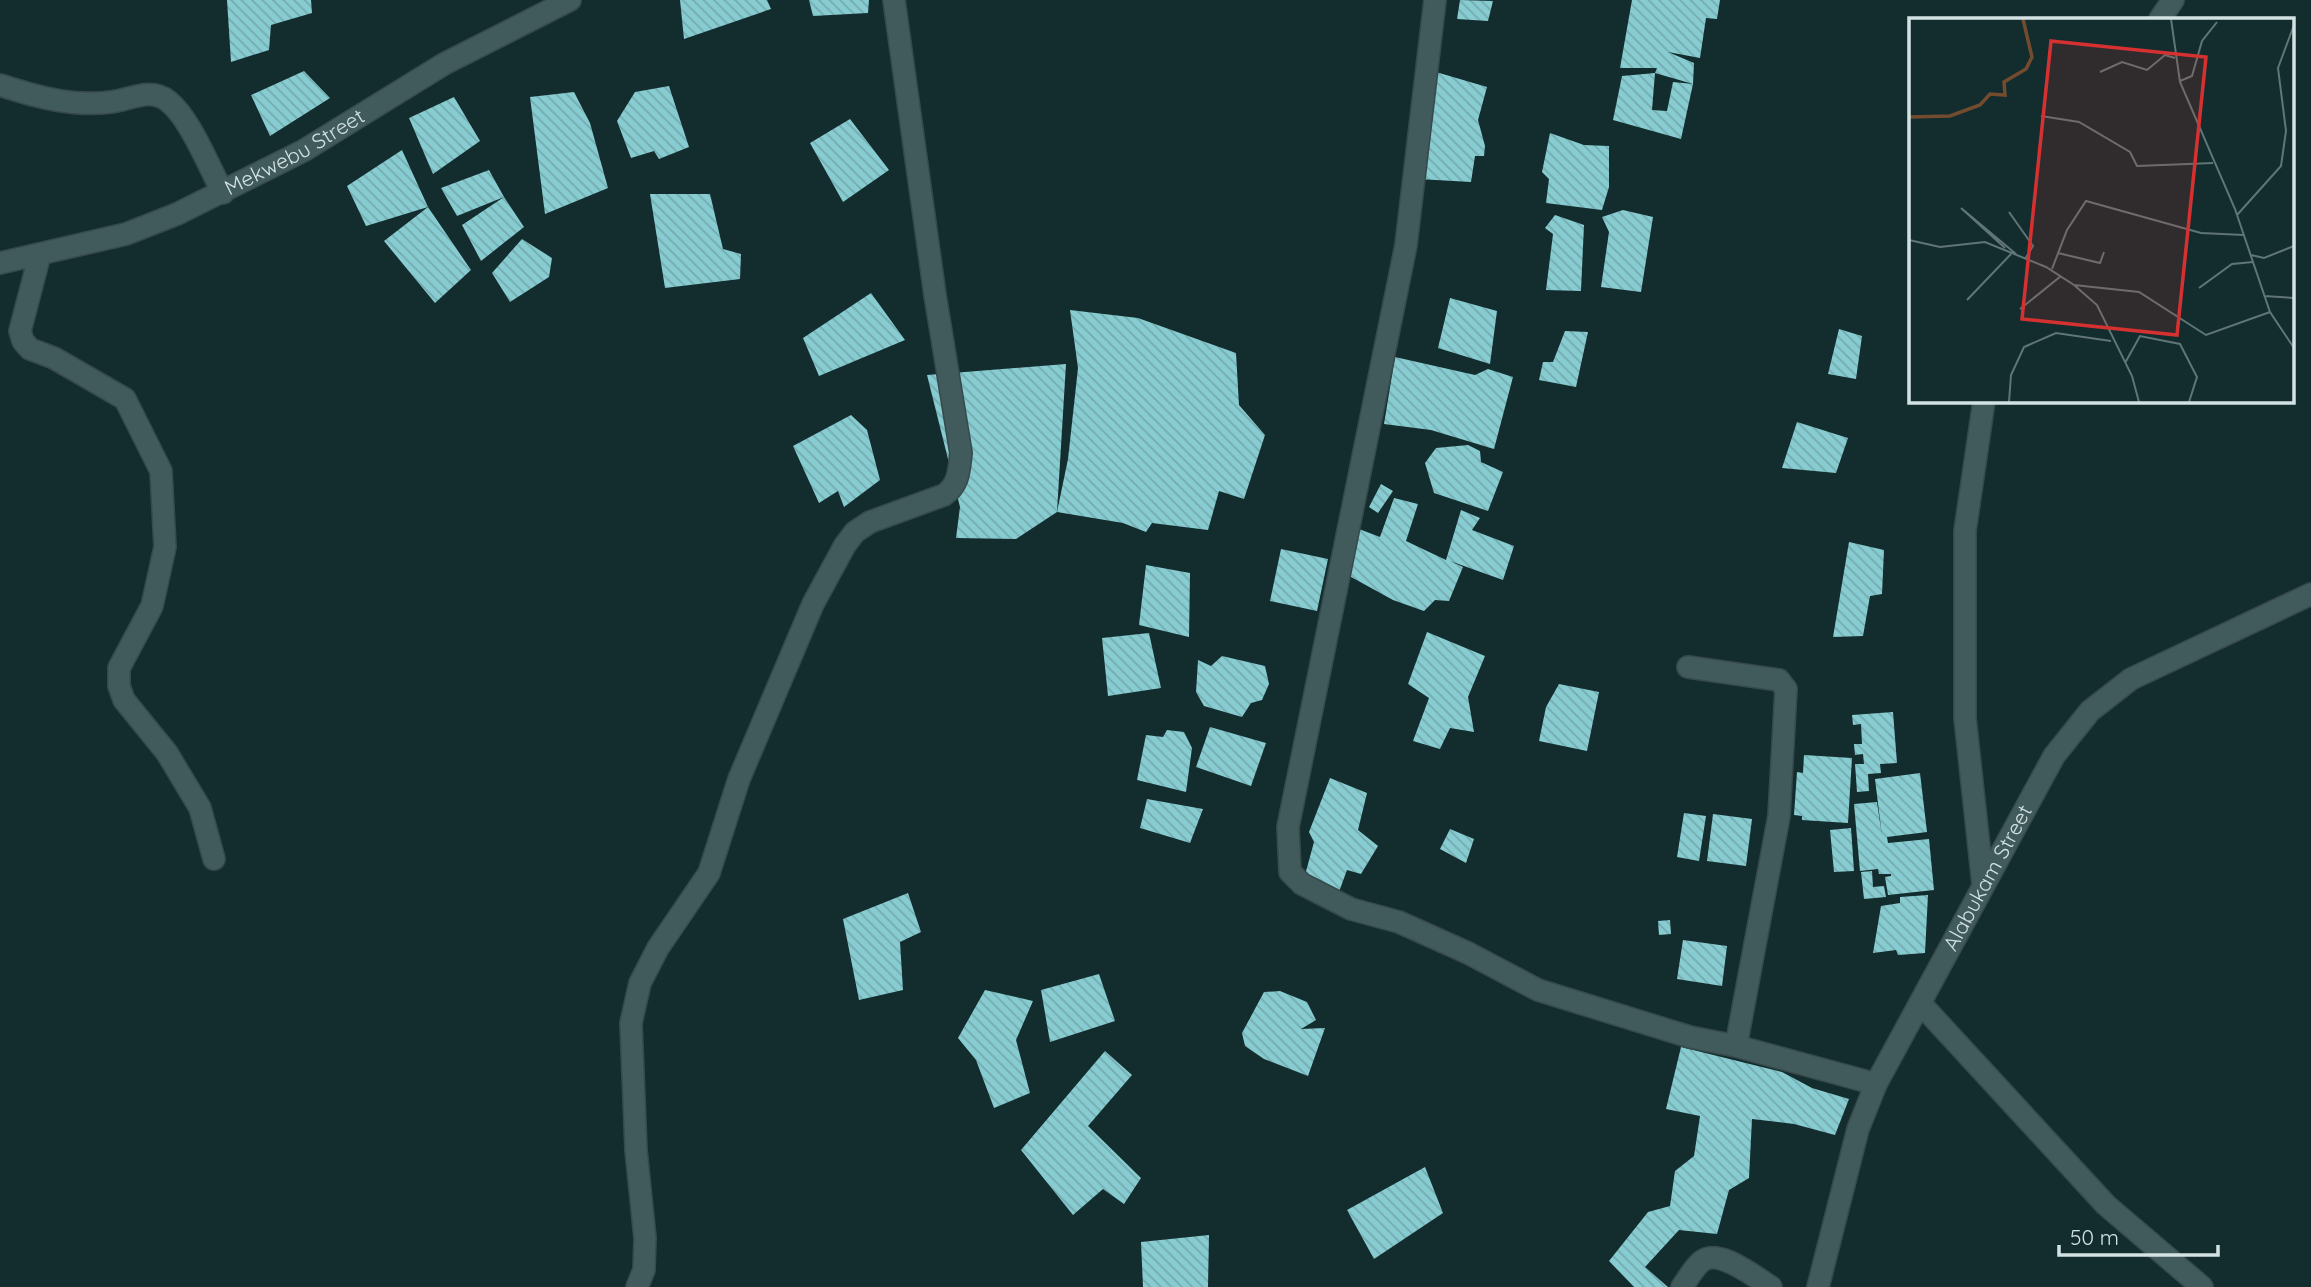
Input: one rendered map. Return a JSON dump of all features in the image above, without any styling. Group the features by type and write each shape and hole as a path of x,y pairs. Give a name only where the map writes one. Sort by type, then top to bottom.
{"street":[{"name":"Mekwebu Street","path":"0,262 126,234 223,192 303,151 444,64 570,0"},
{"path":"637,1287 645,1270 645,1238 636,1150 631,1023 640,983 658,948 709,873 739,779 813,604 845,545 855,532 870,522 944,495 953,489 959,472 961,453 935,295 894,0"},
{"path":"1434,0 1406,245 1288,827 1290,872 1302,884 1325,897 1351,909 1411,927 1538,990 1690,1037 1736,1046 1876,1084"},
{"path":"2161,18 2173,0"},
{"path":"0,85 76,104 113,102 140,94 167,100 179,113 223,192"},
{"path":"40,254 20,331 23,341 30,349 54,358 125,399 161,471 165,547 152,606 119,668 119,686 124,700 167,753 200,808 214,859"},
{"path":"1983,884 1965,718 1965,531 1984,402"},
{"name":"Alabukam Street","path":"1818,1287 1858,1129 1876,1084 2054,756 2090,710 2131,679 2311,594"},
{"path":"1688,667 1779,680 1786,689 1779,816 1736,1046"},
{"path":"1920,1003 2106,1205 2202,1287"},
{"path":"1682,1287 1703,1260 1711,1258 1725,1261 1771,1287"}],"building":[{"path":"227,0 311,0 312,13 271,25 269,50 231,62"},
{"path":"680,0 767,0 771,9 684,39"},
{"path":"809,0 869,0 868,13 813,16"},
{"path":"1460,0 1493,1 1488,21 1457,19"},
{"path":"1632,0 1720,0 1717,19 1706,18 1700,58 1668,52 1694,63 1693,84 1655,73 1657,68 1620,68"},
{"path":"304,71 330,98 270,136 251,95"},
{"path":"1436,72 1487,87 1478,120 1485,146 1484,156 1475,156 1471,182 1418,179"},
{"path":"1655,73 1652,110 1667,111 1673,82 1693,84 1681,139 1613,120 1622,76"},
{"path":"669,86 689,147 659,159 654,151 631,158 617,121 635,92"},
{"path":"574,92 590,123 608,188 545,214 530,97"},
{"path":"454,97 480,141 433,174 409,118"},
{"path":"850,119 889,170 843,202 810,143"},
{"path":"1550,133 1584,145 1609,146 1609,187 1602,210 1546,203 1549,179 1542,172"},
{"path":"402,150 428,207 366,226 347,186"},
{"path":"489,170 504,197 457,216 441,188"},
{"path":"650,194 710,194 723,249 741,254 740,279 665,288"},
{"path":"504,197 524,227 481,261 462,225"},
{"path":"428,207 471,270 435,303 384,241"},
{"path":"1623,210 1653,217 1641,292 1601,287 1609,232 1602,217"},
{"path":"1555,215 1584,225 1581,291 1546,290 1553,234 1545,228"},
{"path":"522,239 552,258 549,277 510,302 492,273"},
{"path":"871,293 905,340 819,376 803,338"},
{"path":"1450,298 1497,311 1490,364 1438,348"},
{"path":"1070,310 1138,318 1236,353 1239,405 1265,435 1244,499 1219,491 1208,530 1152,523 1146,532 1123,523 1057,512 1068,459 1078,368"},
{"path":"1839,329 1862,336 1856,379 1828,374"},
{"path":"1565,331 1588,332 1576,387 1539,380 1543,362 1553,362"},
{"path":"1395,357 1475,375 1488,369 1513,377 1494,449 1431,430 1384,424"},
{"path":"1066,364 1057,512 1016,539 956,538 960,507 927,375"},
{"path":"851,415 867,430 880,480 844,507 838,491 819,503 793,446"},
{"path":"1797,422 1848,438 1836,473 1782,468"},
{"path":"1468,445 1480,451 1481,462 1503,472 1488,511 1434,493 1425,463 1436,448"},
{"path":"1381,484 1393,491 1378,513 1369,507"},
{"path":"1394,498 1418,504 1406,541 1446,560 1461,510 1480,518 1472,530 1514,546 1503,580 1450,561 1463,567 1449,601 1435,600 1424,611 1393,600 1342,572 1359,529 1380,537"},
{"path":"1849,542 1884,550 1882,594 1870,596 1863,636 1833,637"},
{"path":"1281,549 1328,559 1317,611 1270,601"},
{"path":"1146,565 1190,573 1189,637 1139,625"},
{"path":"1427,632 1485,656 1468,697 1474,732 1450,728 1440,749 1413,741 1429,698 1408,684"},
{"path":"1149,633 1161,688 1108,696 1102,638"},
{"path":"1222,656 1265,666 1269,684 1262,700 1251,703 1242,717 1204,706 1196,692 1198,660 1211,666"},
{"path":"1559,684 1599,692 1587,751 1539,741 1546,707"},
{"path":"1893,712 1897,763 1880,764 1881,773 1868,774 1869,791 1857,792 1855,764 1864,764 1863,754 1855,755 1854,744 1862,744 1861,724 1853,725 1852,715"},
{"path":"1210,727 1266,743 1251,786 1196,767"},
{"path":"1167,730 1184,732 1192,748 1186,792 1137,780 1146,735 1163,737"},
{"path":"1804,755 1852,758 1848,823 1802,820 1802,816 1794,815 1797,772 1803,773"},
{"path":"1920,773 1927,832 1887,837 1888,843 1929,839 1934,890 1888,895 1885,877 1891,874 1879,874 1878,869 1860,871 1854,804 1877,802 1882,836 1875,779"},
{"path":"1330,778 1367,793 1358,830 1378,846 1361,874 1347,870 1336,900 1302,886 1314,842 1309,832"},
{"path":"1147,799 1203,809 1190,843 1140,828"},
{"path":"1684,813 1706,816 1699,861 1677,857"},
{"path":"1713,814 1752,819 1746,866 1707,861"},
{"path":"1851,828 1854,871 1834,872 1830,830"},
{"path":"1450,829 1474,839 1466,863 1440,849"},
{"path":"1872,871 1873,887 1884,886 1886,897 1864,899 1861,872"},
{"path":"908,893 921,932 900,942 903,990 859,1000 843,919"},
{"path":"1928,895 1925,953 1898,955 1896,950 1873,953 1881,906 1900,903 1900,897"},
{"path":"1670,920 1671,934 1659,935 1658,921"},
{"path":"1683,940 1727,946 1722,986 1677,979"},
{"path":"1099,974 1115,1021 1050,1042 1041,990"},
{"path":"985,990 1033,1001 1016,1040 1030,1093 994,1108 976,1060 958,1038"},
{"path":"1280,991 1307,1002 1316,1020 1301,1029 1325,1028 1308,1076 1264,1059 1245,1046 1242,1033 1264,992"},
{"path":"1681,1047 1782,1072 1812,1088 1849,1099 1835,1135 1794,1124 1752,1119 1749,1178 1729,1190 1717,1234 1679,1230 1645,1267 1668,1287 1634,1287 1609,1261 1648,1212 1670,1206 1675,1171 1694,1156 1700,1116 1666,1109"},
{"path":"1105,1051 1132,1075 1088,1126 1141,1178 1124,1204 1103,1189 1073,1215 1021,1150"},
{"path":"1425,1167 1443,1213 1374,1259 1347,1210"},
{"path":"1209,1235 1208,1287 1143,1287 1141,1242"}]}
